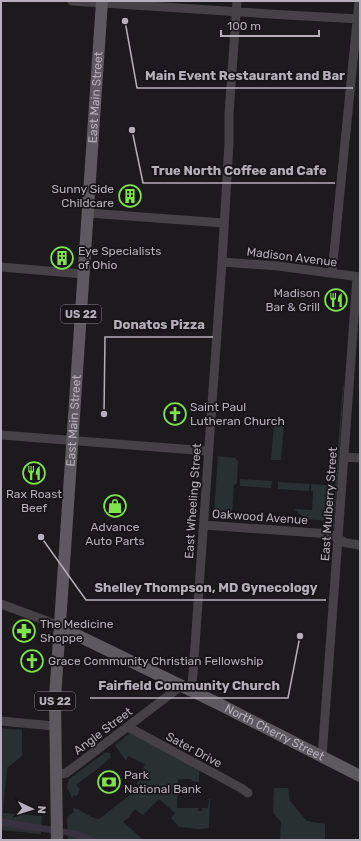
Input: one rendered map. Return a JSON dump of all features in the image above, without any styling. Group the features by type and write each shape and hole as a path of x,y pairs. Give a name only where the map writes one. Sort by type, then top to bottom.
{"main road":[{"name":"East Main Street","path":"57,840 54,726 55,691 102,2"},
{"name":"North Cherry Street","path":"60,627 360,776"}],"street":[{"path":"72,1 358,19"},
{"name":"East Wheeling Street","path":"185,688 192,682 193,674 222,262 237,1"},
{"path":"332,273 359,1"},
{"path":"88,213 224,223"},
{"name":"Madison Avenue","path":"222,262 278,266 358,277"},
{"path":"1,267 83,274"},
{"name":"East Mulberry Street","path":"322,757 358,277"},
{"path":"1,435 208,451"},
{"path":"344,457 360,458"},
{"name":"Oakwood Avenue","path":"204,525 331,534 346,543 360,544"},
{"path":"1,604 47,620 60,627"},
{"name":"Angle Street","path":"56,775 66,773 128,727 185,688"},
{"path":"1,721 54,726"},
{"name":"Sater Drive","path":"128,727 243,789 248,794"}],"shaded area":[{"path":"343,384 344,386 334,528 332,526"},
{"path":"274,424 284,424 281,460 271,460"},
{"path":"218,456 235,458 238,461 237,483 234,485 232,514 214,512"},
{"path":"240,479 272,481 271,488 240,486"},
{"path":"278,482 310,484 309,491 278,489"},
{"path":"311,484 334,484 331,521 302,519 302,516 294,509 312,510 313,491 311,491"},
{"path":"1,728 22,730 22,756 7,768 3,813 42,816 41,834 1,830"},
{"path":"130,733 199,769 199,782 192,781 191,779 178,779 177,808 199,808 198,811 202,811 202,808 208,808 210,799 209,828 200,829 179,827 171,818 175,813 159,799 143,815 135,809 123,822 144,840 68,840 67,819 68,816 74,812 73,808 99,819 138,789 137,782 145,776 142,771 145,764 128,756 126,761 115,745"},
{"path":"106,752 110,753 111,758 109,758 99,768 76,785 80,789 77,796 74,795 72,799 67,788 69,779"},
{"path":"274,788 288,788 290,801 307,821 325,824 325,840 280,840 281,822 273,813"},
{"path":"1,818 78,831 100,840 81,840 71,836 1,826"}],"place":[{"name":"Main Event Restaurant and Bar","path":"125,21"},
{"name":"True North Coffee and Cafe","path":"132,130"},
{"name":"Sunny Side Childcare","path":"130,196"},
{"name":"Eye Specialists of Ohio","path":"62,258"},
{"name":"Madison Bar & Grill","path":"336,300"},
{"name":"Donatos Pizza","path":"104,414"},
{"name":"Saint Paul Lutheran Church","path":"175,414"},
{"name":"Rax Roast Beef","path":"34,473"},
{"name":"Advance Auto Parts","path":"115,506"},
{"name":"Shelley Thompson, MD Gynecology","path":"41,537"},
{"name":"The Medicine Shoppe","path":"24,631"},
{"name":"Fairfield Community Church","path":"300,636"},
{"name":"Grace Community Christian Fellowship","path":"32,661"},
{"name":"Park National Bank","path":"109,782"}]}
